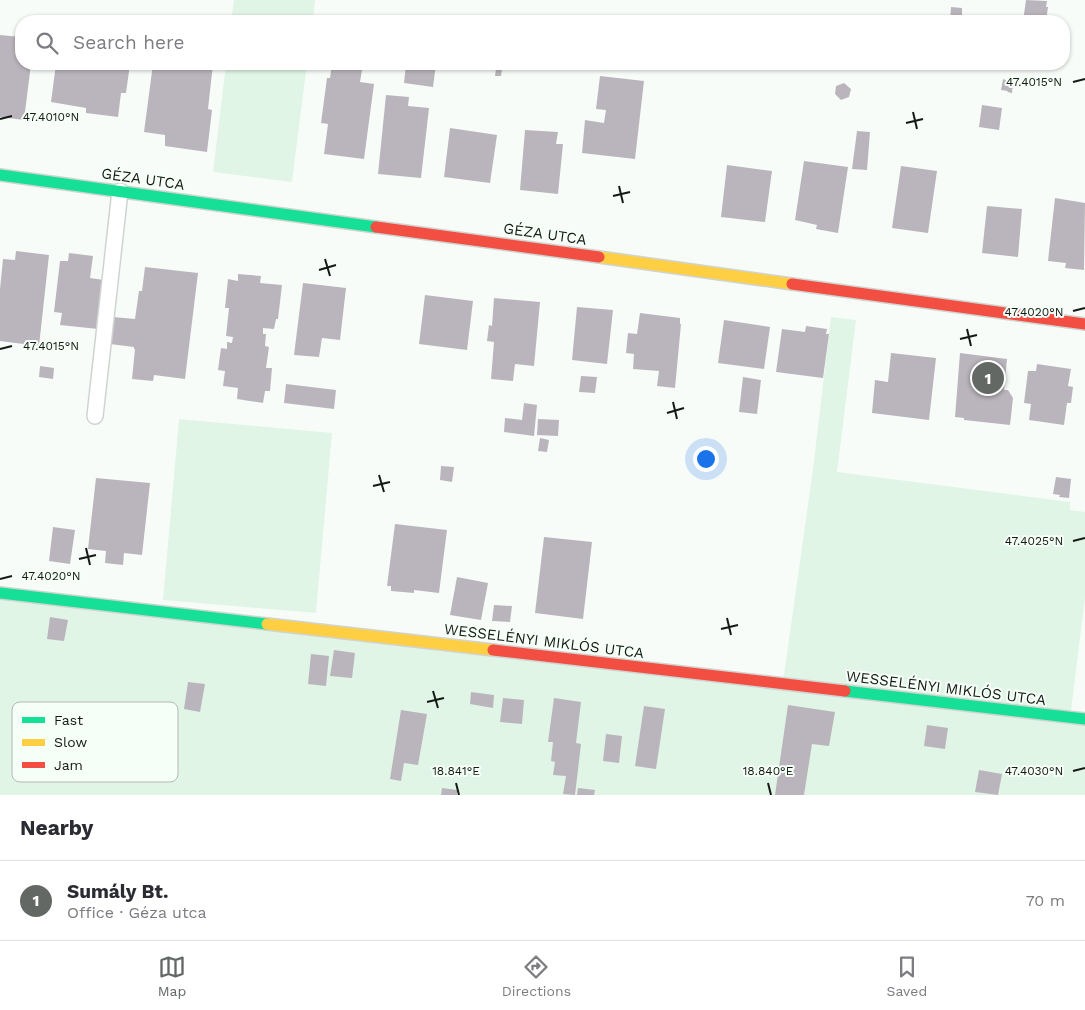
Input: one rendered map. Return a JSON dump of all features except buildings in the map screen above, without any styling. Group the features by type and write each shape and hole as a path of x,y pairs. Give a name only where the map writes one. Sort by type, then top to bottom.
{"street":[{"name":"GÉZA UTCA","path":"0,175 1085,324"},
{"name":"WESSELÉNYI MIKLÓS UTCA","path":"0,592 1085,719"}],"lane":[{"path":"95,416 120,191"}],"green space":[{"path":"234,0 315,0 314,15 232,15"},
{"path":"225,70 306,70 292,182 213,172"},
{"path":"831,317 856,320 837,472 1070,502 1070,510 1085,512 1085,598 1071,711 783,682 813,469"},
{"path":"179,419 332,433 316,613 163,600"},
{"path":"0,593 1085,719 1085,795 0,795"}],"traffic: fast":[{"path":"0,175 376,227"},
{"path":"0,593 267,624"},
{"path":"845,691 1085,719"}],"traffic: slow":[{"path":"599,257 792,284"},
{"path":"267,624 493,650"}],"traffic: jam":[{"path":"376,227 599,257"},
{"path":"792,284 1085,324"},
{"path":"493,650 845,691"}],"place":[{"name":"Sumály Bt.","path":"988,378"}]}
